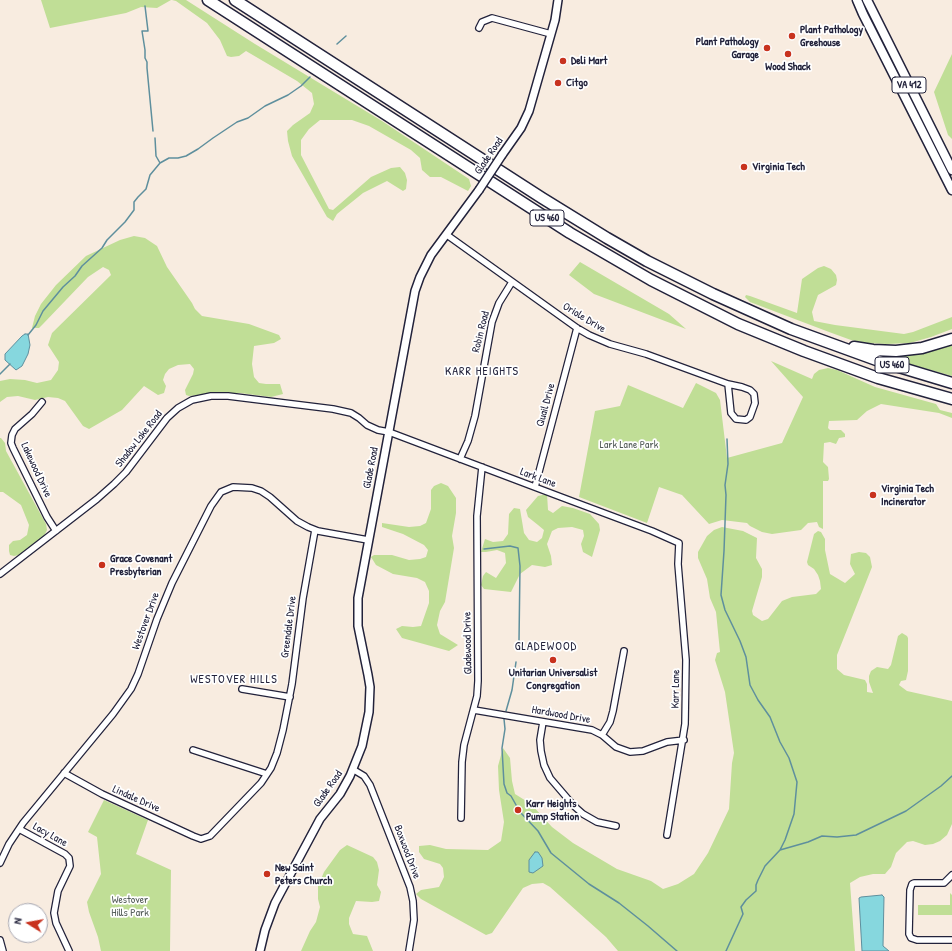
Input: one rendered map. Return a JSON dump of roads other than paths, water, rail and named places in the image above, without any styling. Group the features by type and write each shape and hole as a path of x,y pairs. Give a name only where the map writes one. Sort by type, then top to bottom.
{"highway":[{"name":"US 460","path":"208,0 570,233 651,280 738,324 789,345 878,378 952,399"},
{"name":"US 460","path":"235,0 542,198 607,238 658,266 719,297 772,321 832,345 952,383"},
{"path":"832,345 896,351 922,348 952,339"}],"main road":[{"name":"VA 412","path":"857,0 952,190"},
{"name":"VA 412","path":"867,0 952,170"}],"street":[{"name":"Glade Road","path":"260,951 270,915 304,846 320,819 340,794 354,770 362,746 370,701 368,675 360,642 357,615 358,598 415,291 426,263 479,190 516,135 529,111 551,34 558,0"},
{"path":"479,28 482,22 492,18 551,34"},
{"name":"Oriole Drive","path":"447,235 577,328 605,342 646,354 728,384 750,390 754,394 756,403 750,417 746,420 736,419 731,413 728,384"},
{"name":"Robin Road","path":"460,459 473,422 492,322 499,303 512,282"},
{"name":"Quail Drive","path":"535,487 577,328"},
{"name":"Shadow Lake Road","path":"0,574 114,484 126,472 166,418 178,408 192,400 211,396 228,396 333,409 351,413 378,430 389,432"},
{"name":"Lakewood Drive","path":"42,402 32,414 15,429 12,435 12,442 13,448 47,517 56,531"},
{"name":"Lark Lane","path":"389,432 652,531 679,543"},
{"name":"Gladewood Drive","path":"461,818 462,762 464,745 474,710 478,681 477,516 482,467"},
{"name":"Westover Drive","path":"0,863 9,844 19,829 109,719 131,689 174,578 211,506 220,493 226,489 236,486 249,487 261,491 278,503 297,521 314,530 368,540"},
{"name":"Greendale Drive","path":"202,839 210,836 253,792 267,774 275,759 290,697 314,530"},
{"name":"Karr Lane","path":"667,835 684,740 685,724 686,660 678,564 679,543"},
{"path":"602,735 608,727 613,711 624,651"},
{"path":"242,689 290,697"},
{"name":"Hardwood Drive","path":"474,710 592,730 602,735 616,747 630,752 643,751 667,742 684,740"},
{"path":"543,722 540,740 541,751 544,765 550,778 574,806 583,814 597,822 616,826"},
{"path":"193,750 267,774"},
{"name":"Boxwood Drive","path":"354,770 364,776 370,785 410,886 413,901 414,920 408,951"},
{"name":"Lindale Drive","path":"64,773 102,794 202,839"},
{"name":"Lacy Lane","path":"19,829 65,854 69,858 70,866 58,891 54,913 56,923 69,951"},
{"path":"952,875 944,883 912,884 910,890 909,932 911,938 914,940 952,940"},
{"path":"0,940 3,951"}],"water":[{"path":"25,334 28,334 30,345 28,354 22,366 16,370 5,360 5,354"},
{"path":"535,852 538,852 542,858 543,866 533,873 529,872 529,860"},
{"path":"882,895 884,897 883,946 889,951 862,951 859,898"}],"waterway":[{"path":"145,6 148,31 142,31 145,58 147,62 153,131"},
{"path":"337,44 346,36"},
{"path":"28,335 36,325 43,311 63,287 75,276 82,266 102,248 107,240 125,222 134,210 134,202 146,189 150,175 160,163 169,158 186,156 237,122 248,118 265,106 288,95 301,86 310,77"},
{"path":"155,138 156,156 160,163"},
{"path":"0,374 10,364"},
{"path":"726,951 743,914 741,907 756,891 756,885 765,866 780,850 785,840 794,814 797,782 789,758 780,742 770,717 750,685 746,657 725,610 721,595 724,551 725,485 728,464 727,439"},
{"path":"484,549 510,546 518,548 520,566 519,641"},
{"path":"506,711 512,690 516,662"},
{"path":"504,719 505,729 502,748 504,784 507,793 511,796 520,812 538,831 551,853 589,884 619,903 677,951"},
{"path":"780,850 808,842 822,836 837,837 856,835 906,811 941,786 952,776"}],"place":[{"name":"Plant Pathology Greehouse","path":"792,36"},
{"name":"Plant Pathology Garage","path":"767,48"},
{"name":"Wood Shack","path":"788,54"},
{"name":"Deli Mart","path":"563,61"},
{"name":"Citgo","path":"558,83"},
{"name":"Virginia Tech","path":"744,167"},
{"name":"Virginia Tech Incinerator","path":"873,495"},
{"name":"Grace Covenant Presbyterian","path":"102,565"},
{"name":"Unitarian Universalist Congregation","path":"553,660"},
{"name":"Karr Heights Pump Station","path":"518,810"},
{"name":"New Saint Peters Church","path":"267,874"}],"district":[{"name":"KARR HEIGHTS","path":"482,372"},
{"name":"GLADEWOOD","path":"546,647"},
{"name":"WESTOVER HILLS","path":"234,680"}],"park label":[{"name":"Lark Lane Park","path":"629,445"},
{"name":"Westover Hills Park","path":"130,906"}]}
